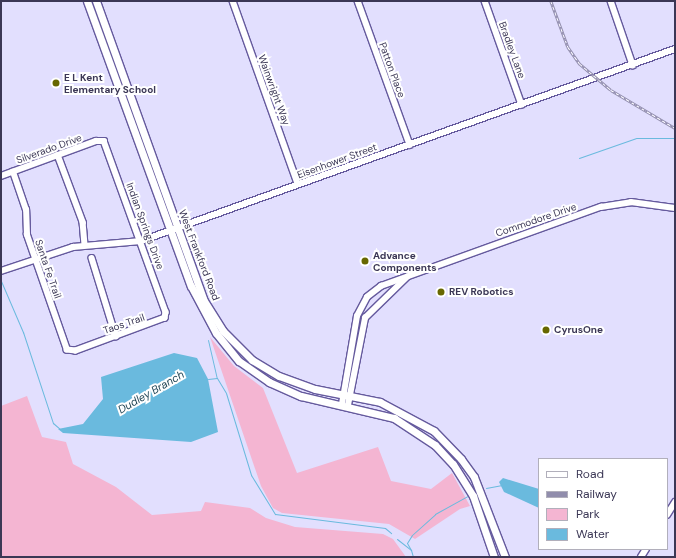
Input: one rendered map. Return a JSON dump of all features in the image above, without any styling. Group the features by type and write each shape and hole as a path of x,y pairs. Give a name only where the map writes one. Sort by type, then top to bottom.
{"main road":[{"name":"West Frankford Road","path":"87,1 170,230 207,321 239,361 269,382 294,393 345,404 394,418 442,452 473,496 494,557"},
{"name":"West Frankford Road","path":"96,1 210,312 242,351 279,376 305,387 347,395 405,413 434,431 455,451 479,487 505,557"}],"street":[{"name":"Wainwright Way","path":"233,1 298,184"},
{"name":"Patton Place","path":"358,1 410,145"},
{"name":"Bradley Lane","path":"484,1 522,105"},
{"path":"611,1 633,65"},
{"name":"Eisenhower Street","path":"1,271 35,259 84,245 141,240 178,228 675,49"},
{"name":"Silverado Drive","path":"1,176 58,155 104,141"},
{"name":"Indian Springs Drive","path":"104,141 141,240 165,318"},
{"path":"58,155 81,216 84,245"},
{"name":"Santa Fe Trail","path":"13,172 26,210 26,230 67,350 88,346"},
{"name":"Commodore Drive","path":"347,395 357,316 367,297 381,286 612,204 650,203 675,208"},
{"path":"92,258 116,336"},
{"name":"Commodore Drive","path":"345,404 365,318 388,293 407,277"},
{"path":"381,286 388,293"},
{"path":"357,316 365,318"},
{"name":"Taos Trail","path":"88,346 165,318"},
{"path":"668,513 675,502"}],"green space":[{"path":"210,337 234,366 263,388 297,473 378,447 391,481 431,489 452,473 470,506 460,509 415,539 389,524 282,513 273,508 261,486"},
{"path":"27,396 42,437 66,442 73,464 116,487 152,515 201,511 205,502 250,508 266,518 295,527 383,534 393,539 406,557 1,557 1,406"}],"water":[{"path":"174,353 197,358 208,379 218,432 191,442 63,433 58,429 83,424 103,399 101,377"},
{"path":"503,478 538,489 538,508 504,492 499,482"}],"waterway":[{"path":"579,158 636,138 675,138"},
{"name":"Dudley Branch","path":"1,281 23,332 53,423 60,429"},
{"path":"208,340 217,378"},
{"name":"Dudley Branch","path":"208,379 217,378 226,393 251,475 275,514 385,528 391,533"},
{"path":"486,488 501,485"},
{"path":"411,550 407,543 412,535 435,514 468,496"},
{"name":"Dudley Branch","path":"397,539 411,550 413,557"}],"railway":[{"path":"551,1 568,47 580,64 611,90 675,128"}],"place":[{"name":"E L Kent Elementary School","path":"56,83"},
{"name":"Advance Components","path":"365,261"},
{"name":"REV Robotics","path":"441,292"},
{"name":"CyrusOne","path":"546,330"}]}
